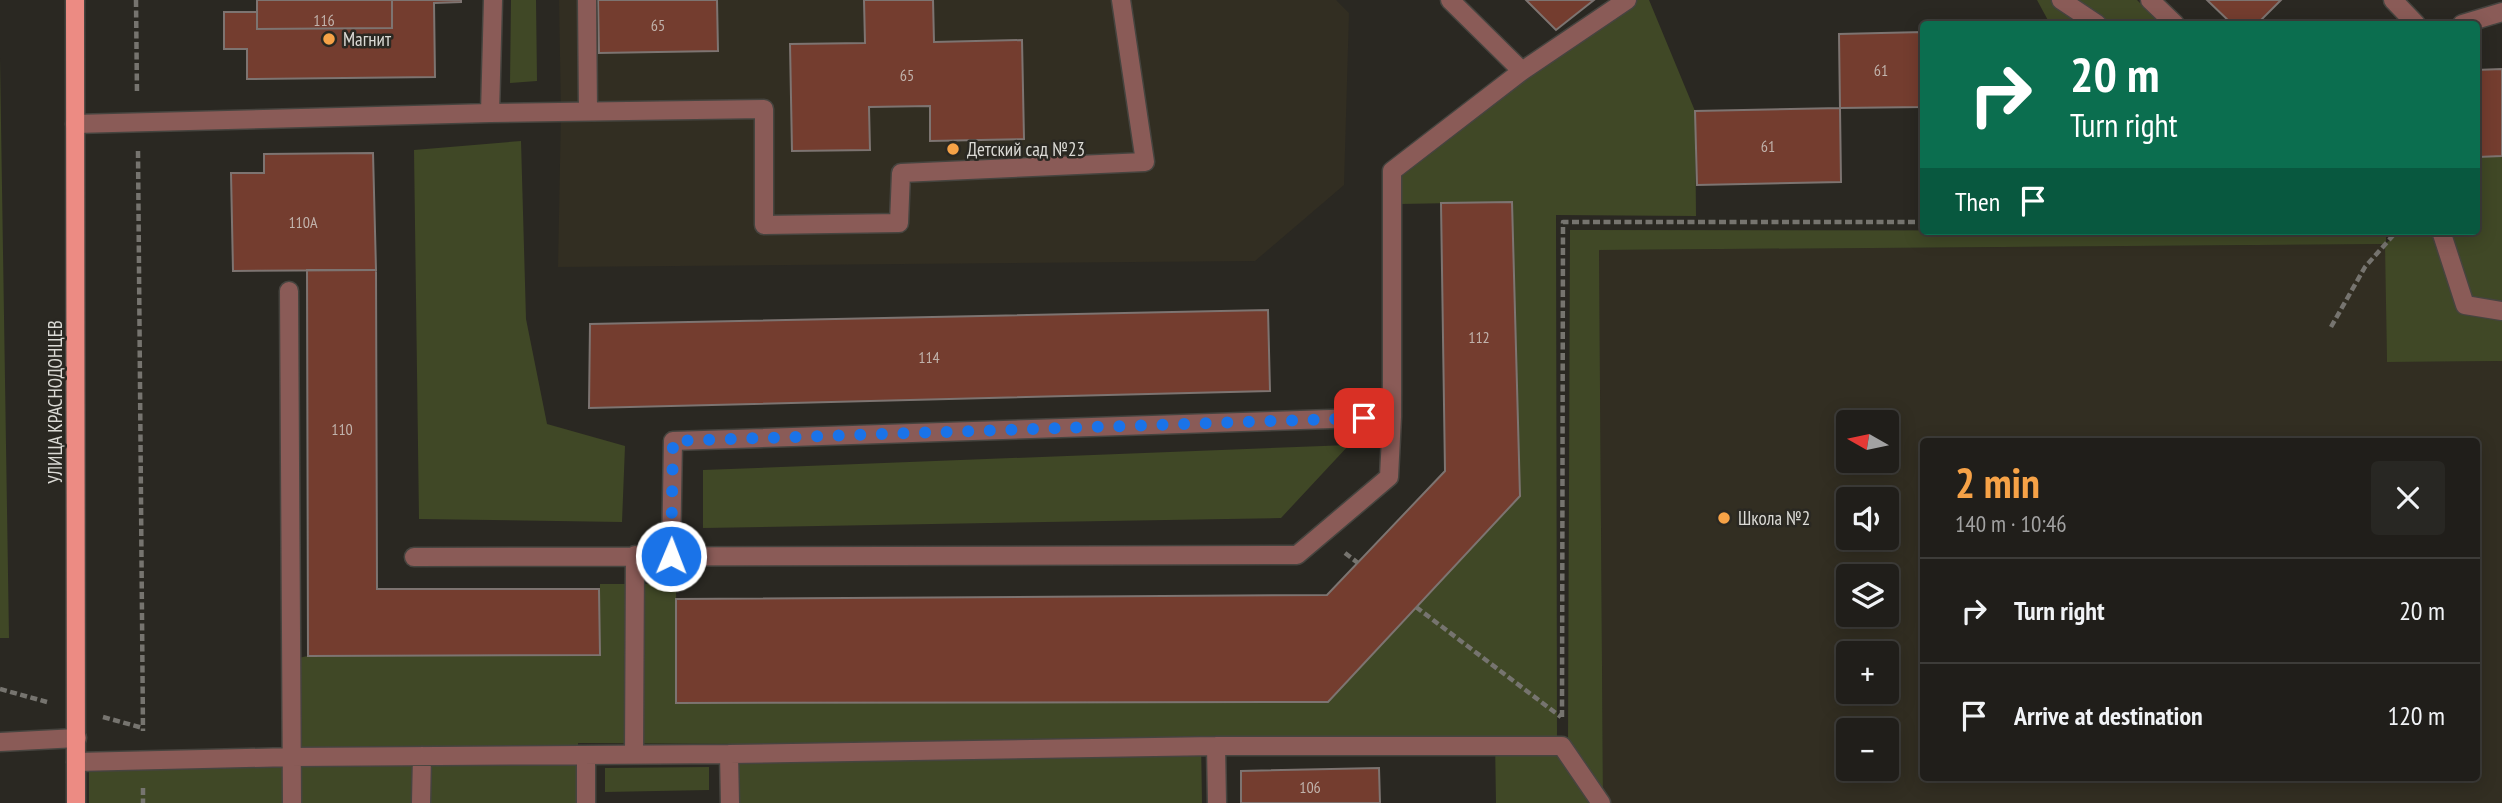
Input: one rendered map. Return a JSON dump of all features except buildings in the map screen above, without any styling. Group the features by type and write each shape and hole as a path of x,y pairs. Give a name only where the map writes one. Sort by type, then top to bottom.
{"main road":[{"name":"УЛИЦА КРАСНОДОНЦЕВ","path":"75,0 76,803"}],"street":[{"path":"490,113 493,0"},
{"path":"587,0 588,111"},
{"path":"75,124 764,109 764,225 899,223 901,173 1146,162 1121,0"},
{"path":"1450,0 1522,71"},
{"path":"414,557 1297,555 1388,477 1392,417 1392,171 1522,71 1627,0"},
{"path":"2061,0 2092,21"},
{"path":"2150,0 2170,21"},
{"path":"2393,0 2413,21"},
{"path":"2472,21 2502,12"},
{"path":"2442,235 2465,305 2502,311"},
{"path":"289,291 292,803"},
{"path":"671,556 673,441 1392,417"},
{"path":"635,555 635,755"},
{"path":"0,742 77,738"},
{"path":"76,762 1216,746 1562,746 1601,803"},
{"path":"1216,746 1217,803"},
{"path":"729,754 730,803"},
{"path":"586,755 586,803"},
{"path":"421,803 422,756"}],"path":[{"path":"136,0 143,803"},
{"path":"1562,746 1563,222 1920,222"},
{"path":"2331,327 2365,267 2393,235"},
{"path":"1416,607 1562,717"},
{"path":"1548,718 1562,717"}],"shaded area":[{"name":"Детский сад №23","path":"559,0 1336,0 1349,13 1344,185 1255,261 558,267 561,112"},
{"name":"Школа №2","path":"2386,244 2387,362 2502,361 2502,803 1603,803 1599,250"}],"green space":[{"path":"511,0 536,0 537,81 510,83"},
{"path":"1636,0 1649,0 1695,111 1696,216 1556,215 1557,740 1568,745 1570,230 1920,230 1920,235 2386,235 2386,243 2397,235 2480,235 2480,157 2502,156 2502,361 2387,362 2385,244 1599,250 1603,803 1496,803 1495,740 1201,740 1202,803 738,803 737,744 578,743 578,803 89,803 89,771 297,763 298,658 599,655 600,584 676,584 677,703 1328,701 1520,496 1512,202 1399,204 1398,174 1526,75"},
{"path":"2037,0 2054,0 2086,21 2048,21"},
{"path":"2077,0 2137,0 2157,20 2154,21 2108,21"},
{"path":"0,58 9,638 0,638"},
{"path":"521,141 526,319 547,424 625,446 622,522 419,519 414,150"},
{"path":"1349,445 1281,518 703,528 703,470"},
{"path":"709,767 709,790 605,792 605,768"}],"place":[{"name":"Магнит","path":"329,39"},
{"name":"Детский сад №23","path":"953,149"},
{"name":"Школа №2","path":"1724,518"}],"route":[{"path":"671,556 673,441 1364,418"}]}
